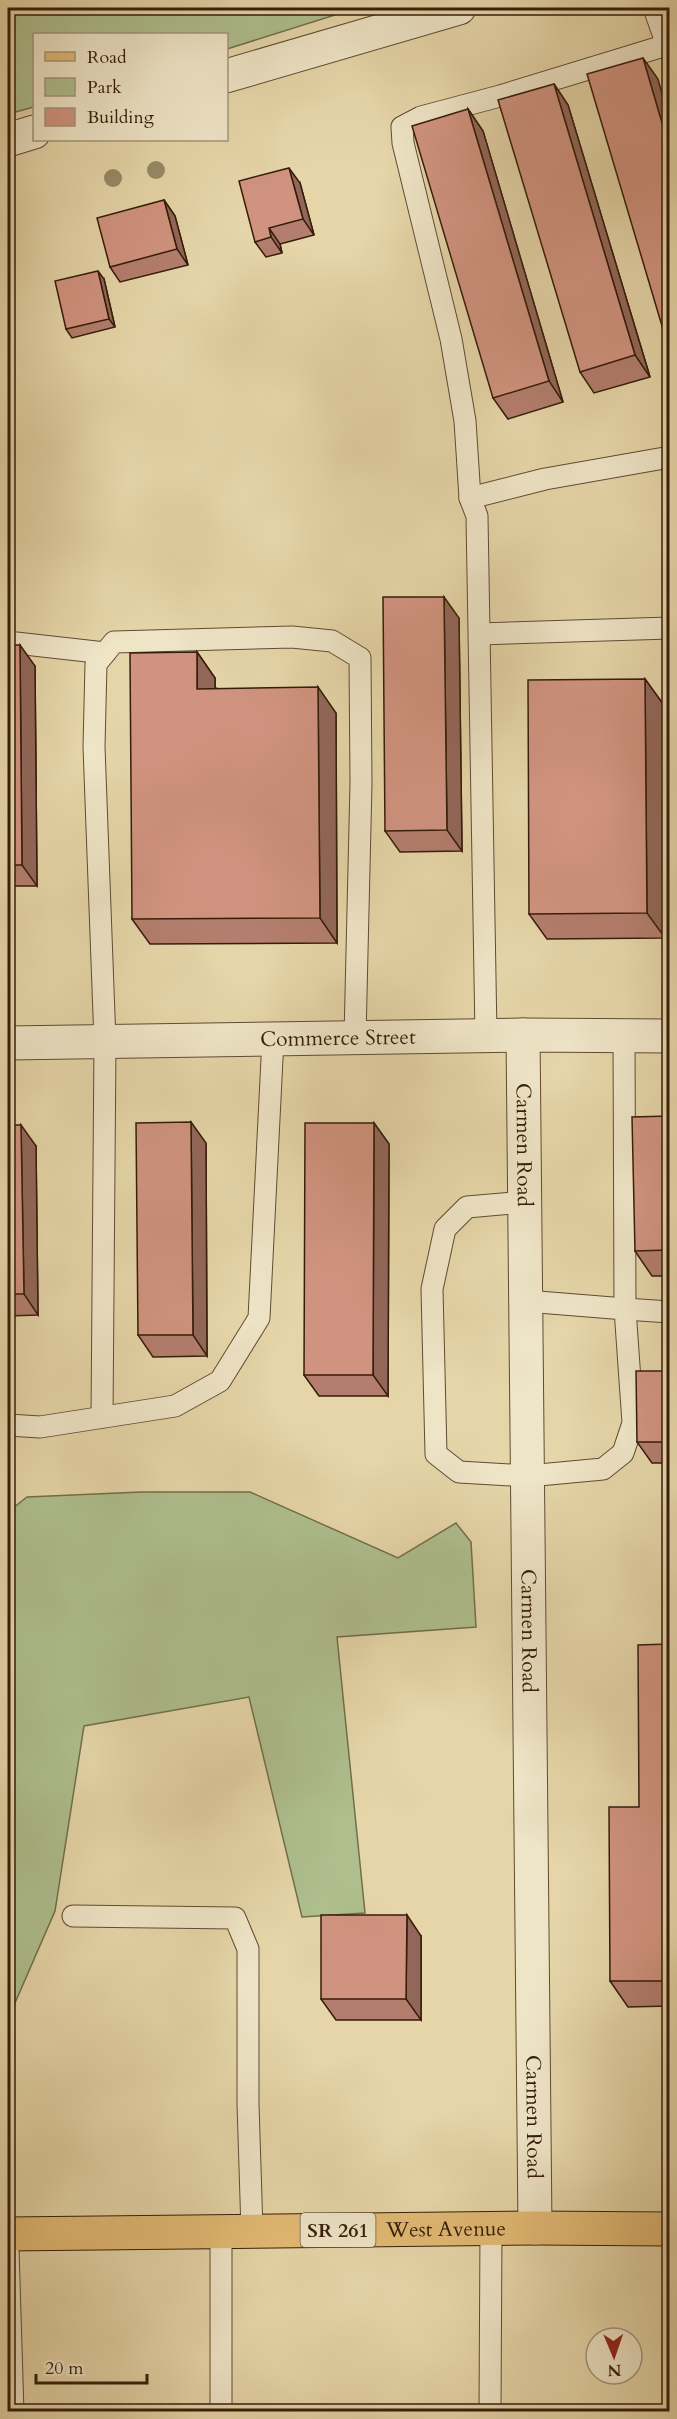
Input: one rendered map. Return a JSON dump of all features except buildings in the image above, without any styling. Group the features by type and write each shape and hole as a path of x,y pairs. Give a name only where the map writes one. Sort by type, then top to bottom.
{"main road":[{"name":"West Avenue","path":"8,2234 491,2228 669,2229"}],"street":[{"path":"228,75 459,8"},
{"path":"8,140 33,132"},
{"name":"Commerce Street","path":"8,1043 486,1035 669,1036"},
{"name":"Carmen Road","path":"524,1035 535,2228"}],"lane":[{"path":"486,1035 477,516 470,498 465,421 451,339 403,143 402,127 421,117 500,96 668,45 654,8"},
{"path":"470,498 545,479 669,457"},
{"path":"480,634 669,628"},
{"path":"102,1417 105,1042 94,747 96,664 114,642 292,637 332,641 360,658 361,783 356,1037"},
{"path":"8,644 16,642 105,653"},
{"path":"525,1202 467,1208 445,1229 432,1289 436,1454 459,1473 528,1476 603,1469 622,1453 633,1423 626,1309 624,1035"},
{"path":"8,1425 40,1427 175,1406 220,1381 259,1318 273,1039"},
{"path":"526,1301 669,1312"},
{"path":"73,1916 235,1918 248,1949 248,2104 221,2412"},
{"path":"490,2412 491,2228"},
{"path":"8,2249 13,2412"}],"green space":[{"path":"8,8 357,8 228,49 228,33 33,33 33,107 8,114"},
{"path":"141,1492 250,1492 398,1558 456,1523 471,1542 476,1627 337,1637 365,1913 302,1917 249,1697 84,1726 55,1911 8,2019 8,1512 27,1497"}]}
